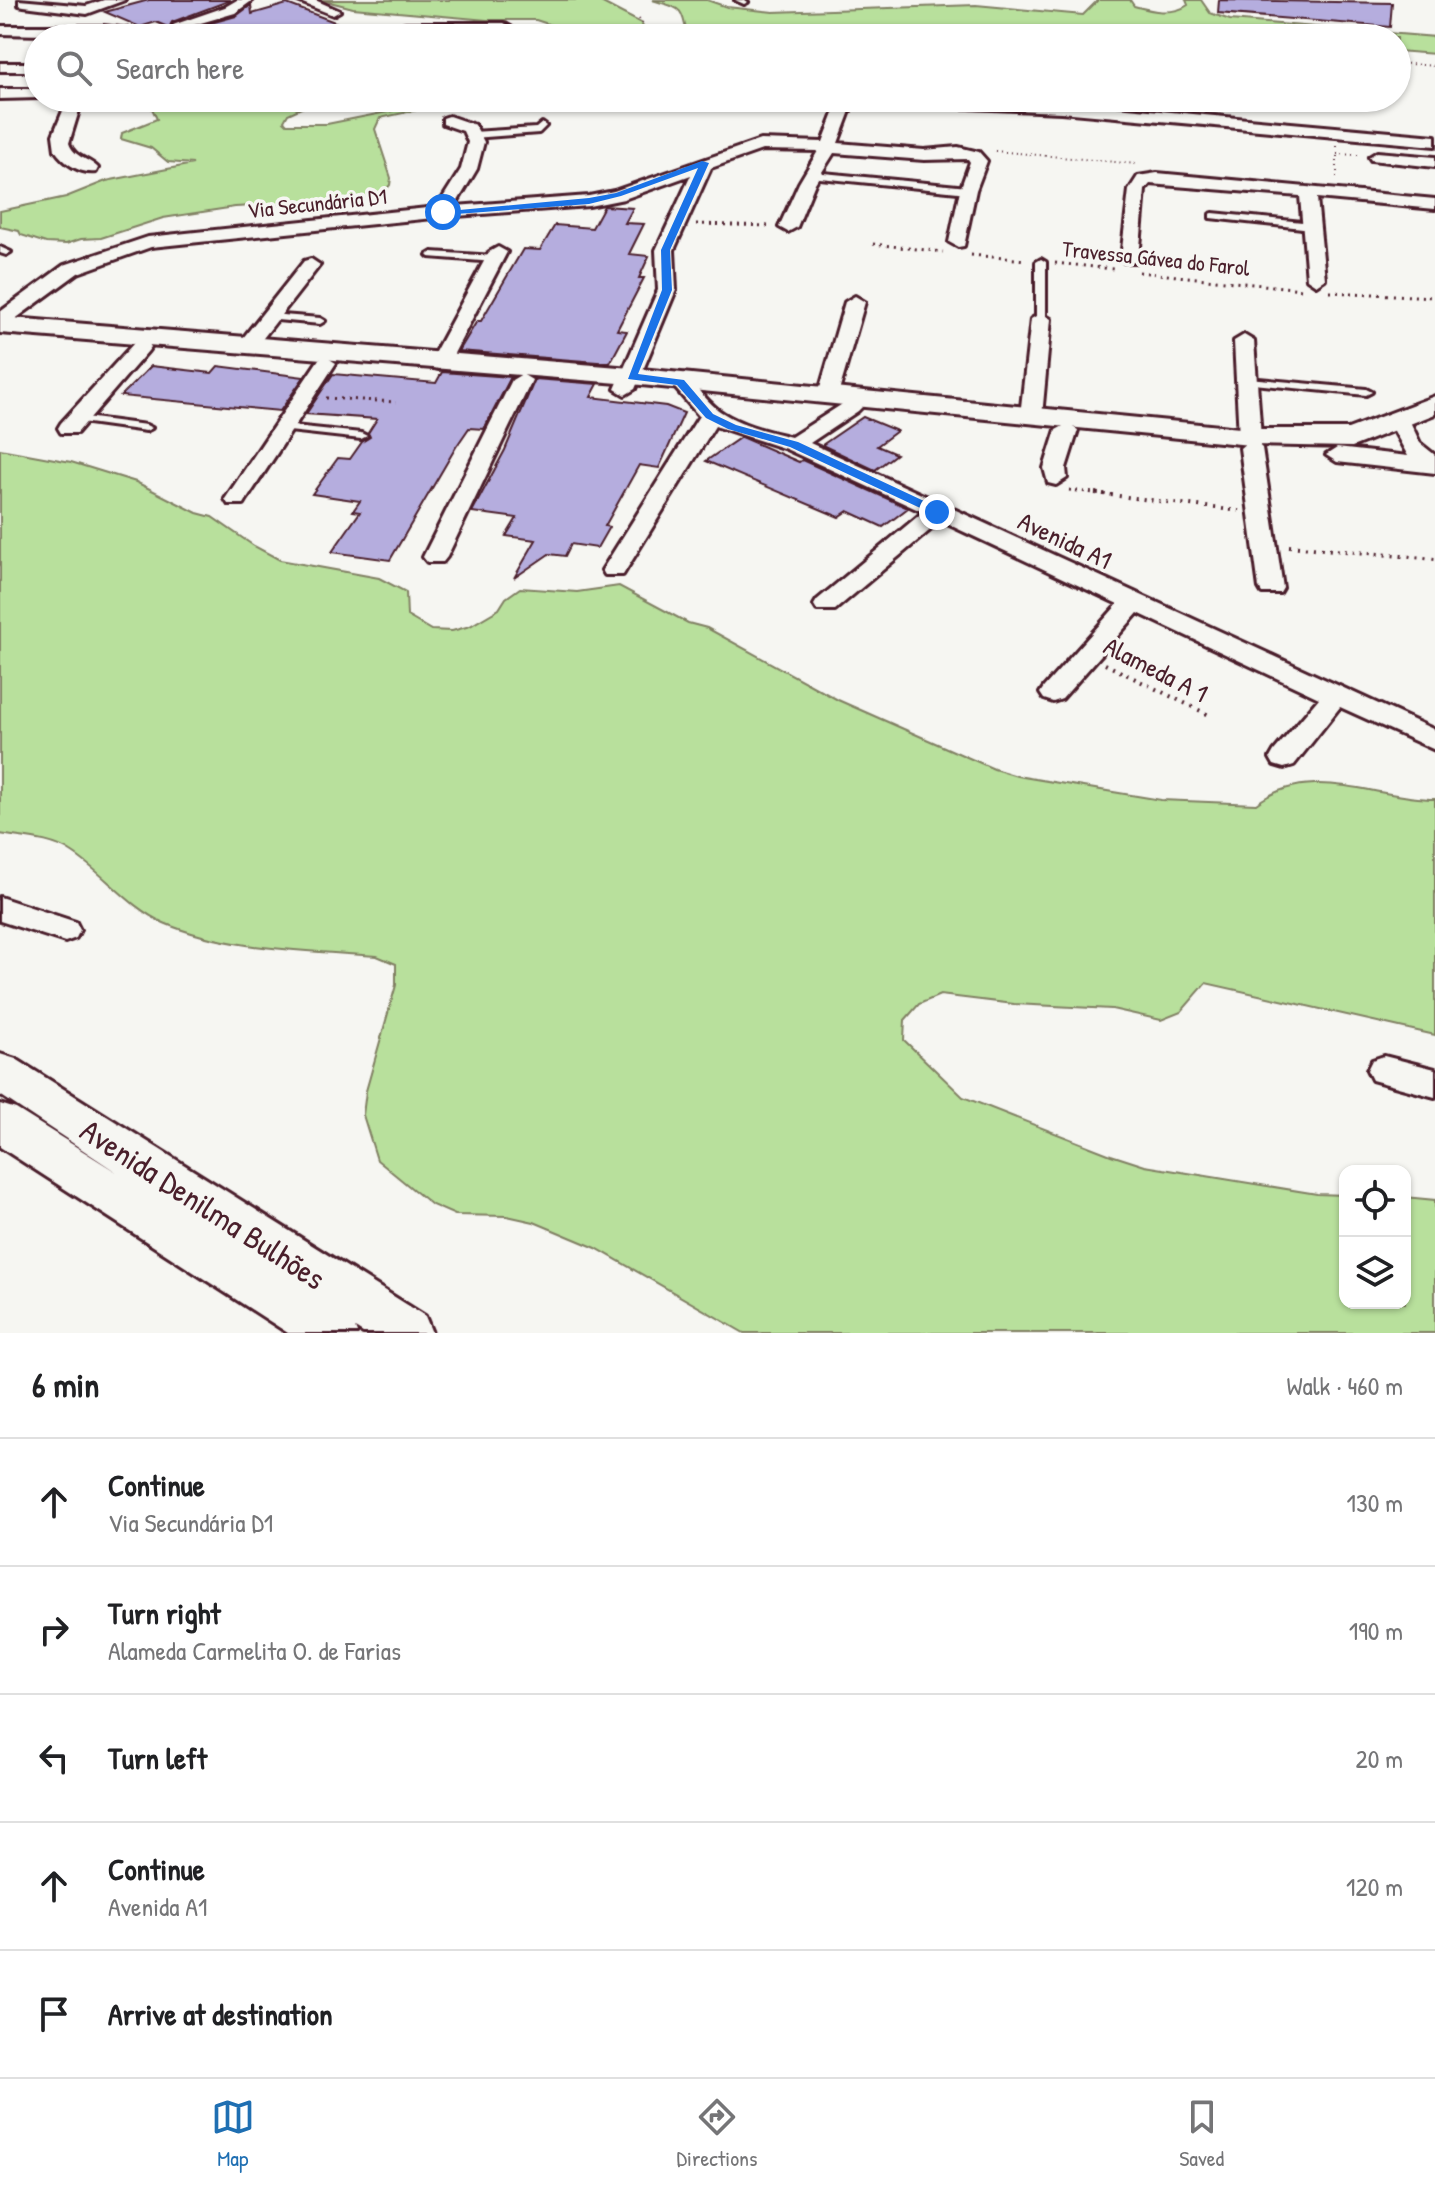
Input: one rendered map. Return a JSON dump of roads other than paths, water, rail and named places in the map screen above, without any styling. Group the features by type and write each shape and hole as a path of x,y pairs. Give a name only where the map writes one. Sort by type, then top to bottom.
{"street":[{"path":"24,2 87,10 118,0"},
{"path":"183,24 230,10 246,0"},
{"path":"302,0 333,11"},
{"path":"0,30 24,30"},
{"path":"0,67 24,67"},
{"path":"0,94 24,94"},
{"path":"70,112 59,138 60,145 71,161 90,168"},
{"path":"788,227 829,147 842,112"},
{"path":"1114,112 1435,141"},
{"path":"443,212 469,169 476,142 469,128 449,121"},
{"name":"Via Secundária D1","path":"0,323 71,269 126,247 148,242 443,212 589,201 618,195 760,145 973,155 979,161 968,190"},
{"path":"1377,157 1435,162"},
{"path":"628,382 667,290 665,250 705,163"},
{"path":"1128,267 1137,190 1144,180 1157,178 1435,204"},
{"path":"957,249 968,190"},
{"path":"1308,192 1315,287"},
{"path":"439,363 496,255"},
{"path":"246,347 311,265"},
{"path":"794,444 839,401 855,302"},
{"path":"1031,416 1041,319"},
{"path":"0,323 684,388 1031,416 1250,442"},
{"path":"0,339 326,363 520,384 628,382"},
{"path":"1244,341 1250,442 1271,588"},
{"path":"73,423 141,347"},
{"path":"236,499 326,363"},
{"path":"435,557 520,384"},
{"name":"Avenida A1","path":"684,388 710,416 732,427 794,444 1435,741"},
{"path":"839,401 1067,430 1345,447 1435,464"},
{"path":"1345,447 1354,454 1402,428 1435,404"},
{"path":"614,570 710,416"},
{"path":"1402,428 1435,424"},
{"path":"1402,428 1407,443 1417,456 1435,464"},
{"path":"1056,478 1055,468 1067,430"},
{"path":"826,605 937,512"},
{"path":"1053,693 1133,603"},
{"path":"1284,758 1336,694"},
{"path":"2,912 65,930"},
{"path":"1384,1070 1435,1083"},
{"name":"Avenida Denilma Bulhões","path":"0,1072 407,1333"},
{"name":"Avenida Denilma Bulhões","path":"0,1123 332,1333"}],"lane":[{"path":"473,135 539,130 542,126"},
{"path":"813,175 968,190"},
{"path":"1213,216 1312,226"},
{"path":"432,255 496,255"},
{"path":"1041,262 1041,319"},
{"path":"270,317 320,321"},
{"path":"1248,381 1366,392"},
{"path":"73,423 146,428"},
{"path":"284,428 361,436"}]}
